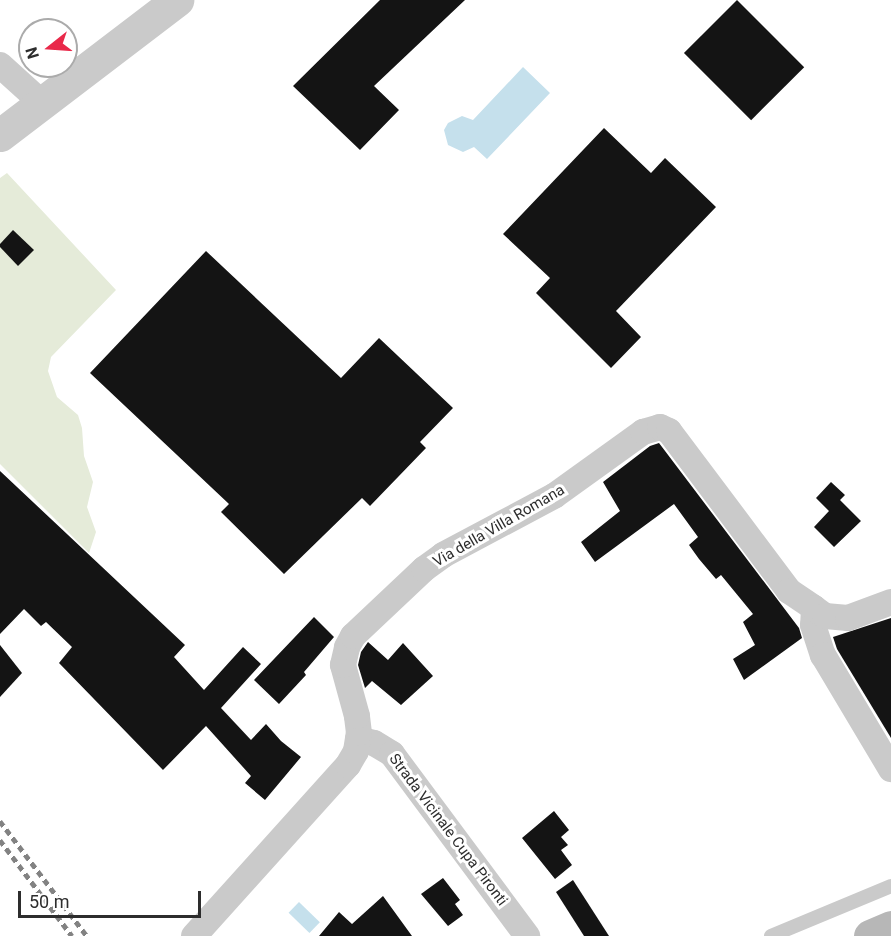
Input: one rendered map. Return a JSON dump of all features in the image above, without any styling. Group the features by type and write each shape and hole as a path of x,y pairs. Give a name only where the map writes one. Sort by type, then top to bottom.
{"main road":[{"path":"870,936 891,927"}],"street":[{"path":"0,135 177,0"},
{"path":"0,65 41,102"},
{"name":"Via della Villa Romana","path":"194,936 348,765 358,740 357,716 343,665 346,647 353,636 424,569 443,555 545,501 652,428 660,427 669,431 789,591 825,616 842,618 891,602"},
{"path":"814,608 816,639 823,655 891,770"},
{"name":"Strada Vicinale Cupa Pironti","path":"358,740 374,742 392,754 527,936"}],"lane":[{"path":"771,936 891,886"}],"green space":[{"path":"7,173 116,290 51,357 48,371 57,397 78,415 82,428 84,456 93,482 87,507 96,532 89,553 0,464 0,178"}],"water":[{"path":"523,67 550,93 487,159 474,147 463,152 448,145 444,130 448,123 462,116 473,120"},
{"path":"299,902 320,922 309,933 289,913"}],"building":[{"path":"380,0 465,0 374,86 399,110 360,150 293,86"},
{"path":"737,0 804,67 751,120 684,53"},
{"path":"604,128 651,173 665,158 716,207 616,311 641,337 611,368 536,293 550,278 503,234"},
{"path":"13,230 34,250 18,266 0,247 0,244"},
{"path":"206,251 341,378 379,338 453,408 420,442 426,448 370,506 362,498 284,574 221,512 229,504 90,373"},
{"path":"659,443 799,628 802,638 744,680 733,659 755,645 743,622 753,614 721,575 716,579 699,559 689,545 698,537 674,504 595,562 581,542 620,511 603,482 650,446"},
{"path":"0,471 185,645 174,657 204,690 243,647 261,664 221,708 251,740 266,724 281,741 301,757 265,800 245,783 251,776 206,726 163,770 59,663 72,647 46,622 41,626 24,609 0,634"},
{"path":"831,482 845,495 840,500 861,521 834,547 814,527 829,511 816,498"},
{"path":"314,617 334,637 304,672 306,675 279,704 254,680"},
{"path":"891,618 891,738 837,649 833,637"},
{"path":"368,642 388,660 403,643 433,676 401,705 372,681 365,688 358,665 361,652"},
{"path":"0,645 22,673 0,697"},
{"path":"554,811 569,830 561,837 568,845 561,850 572,865 555,879 522,838"},
{"path":"443,878 460,900 455,904 463,915 448,926 421,894"},
{"path":"573,880 609,936 584,936 556,892"},
{"path":"383,896 412,936 319,936 339,912 352,924"}],"railway":[{"path":"0,821 87,936"},
{"path":"0,840 72,936"}]}
